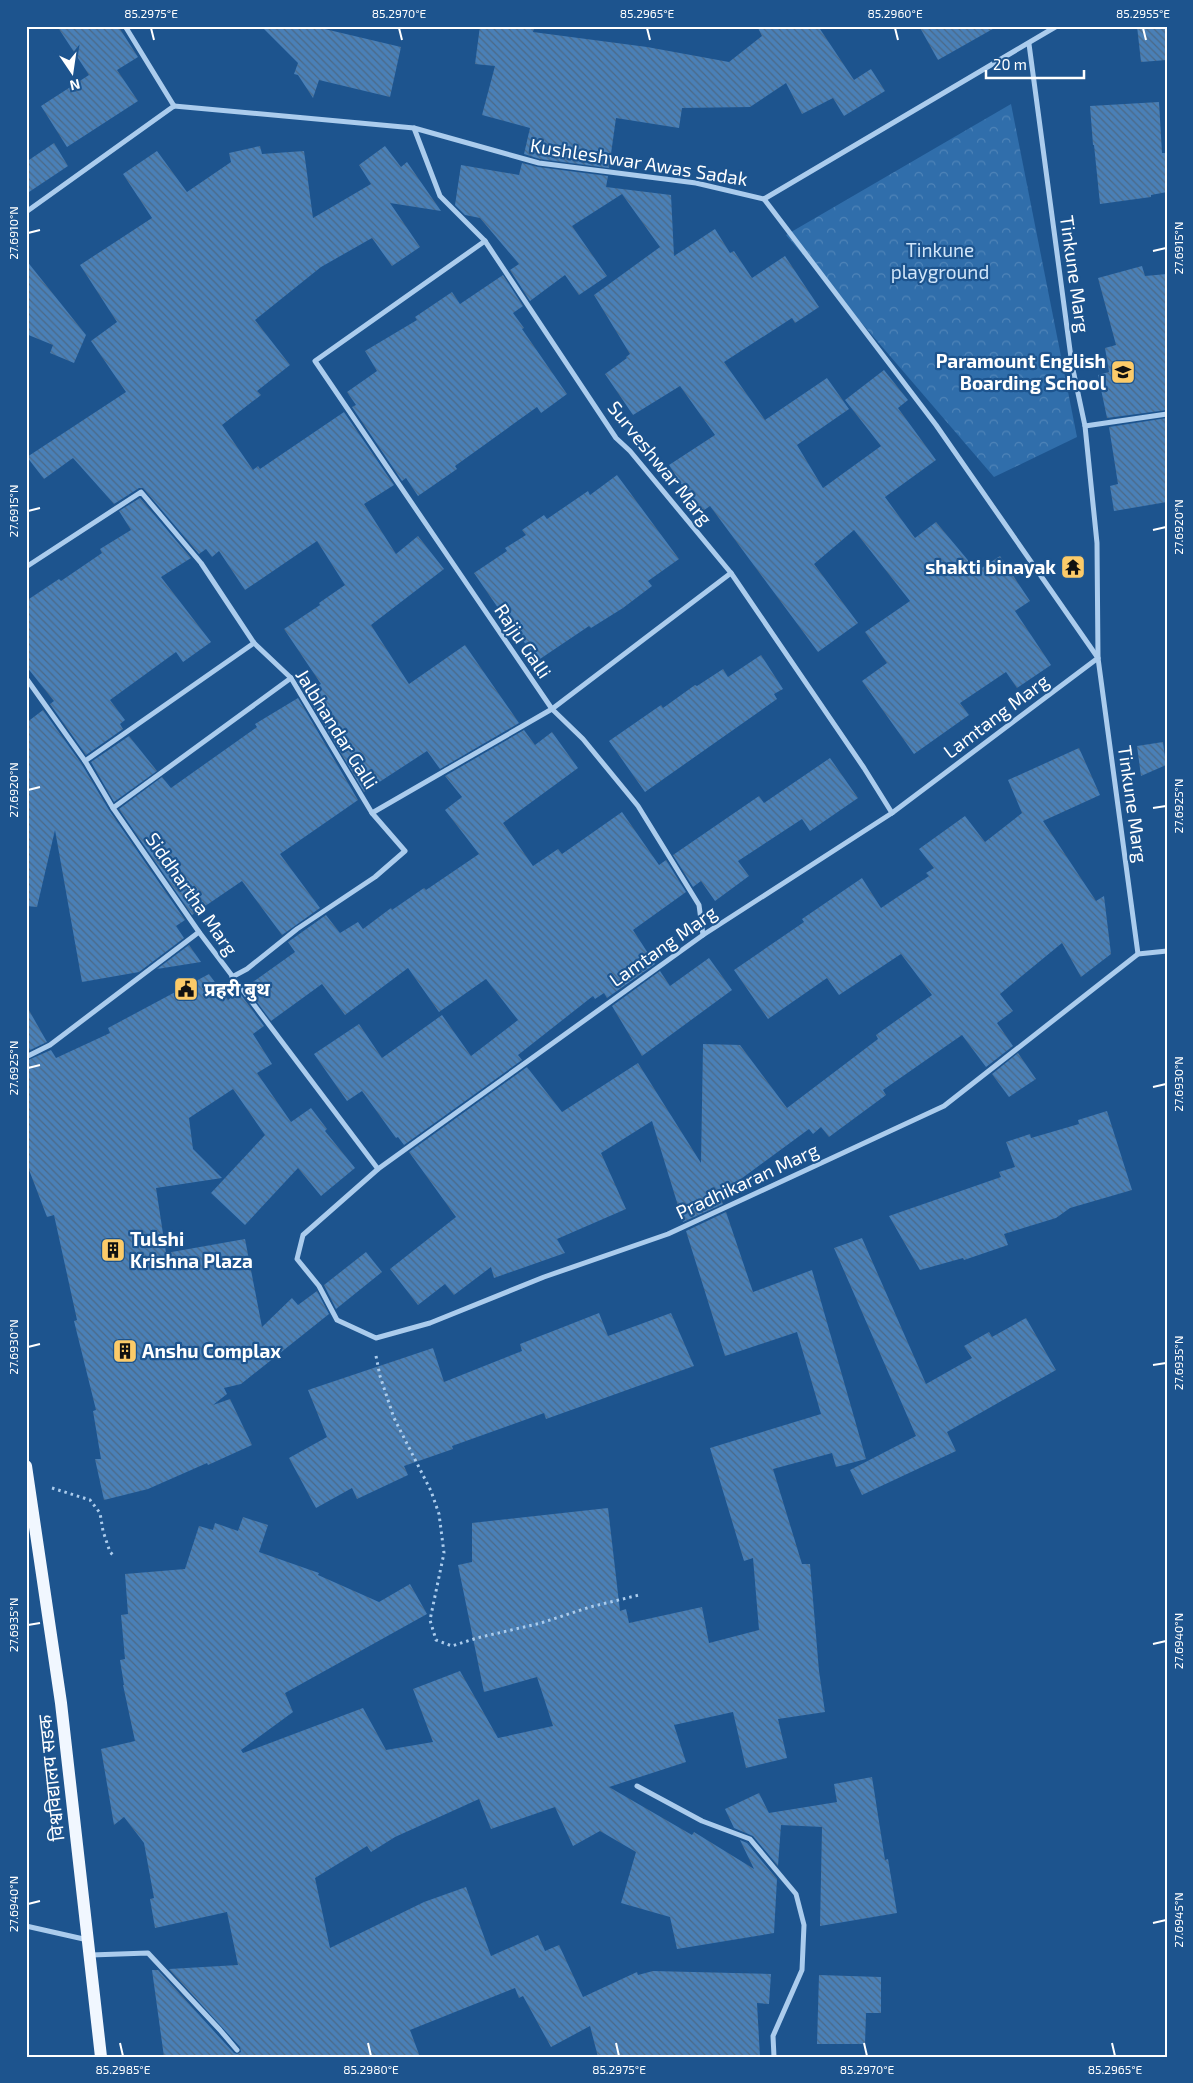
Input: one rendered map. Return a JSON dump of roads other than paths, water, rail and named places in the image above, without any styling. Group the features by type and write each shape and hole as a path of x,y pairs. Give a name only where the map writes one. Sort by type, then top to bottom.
{"main road":[{"name":"विश्वविद्यालय सडक","path":"26,1466 61,1703 102,2057"}],"street":[{"path":"26,212 174,106 125,26"},
{"name":"Kushleshwar Awas Sadak","path":"174,106 414,128 539,163 696,184 764,198 1029,44 1056,26"},
{"name":"Tinkune Marg","path":"1029,44 1072,365 1085,426 1097,543 1098,658 1138,954"},
{"name":"Surveshwar Marg","path":"414,128 440,196 485,241 616,438 630,451 731,573 864,768 892,813"},
{"name":"Tinkune Marg","path":"764,198 936,425 1098,658"},
{"name":"Rajju Galli","path":"485,241 315,361 552,709 583,739 642,813 699,905 703,935"},
{"path":"1085,426 1167,414"},
{"name":"Jalbhandar Galli","path":"26,567 141,492 201,563 254,643 291,678 372,813 406,851 375,877 297,929 247,969 232,977"},
{"path":"372,813 552,709 731,573"},
{"path":"85,761 254,643"},
{"name":"Lamtang Marg","path":"319,1286 297,1259 303,1235 378,1170 703,935 892,813 1098,658"},
{"name":"Siddhartha Marg","path":"26,678 85,761 113,808 199,932 378,1170"},
{"path":"113,808 291,678"},
{"path":"26,1057 50,1045 199,932"},
{"path":"1138,954 1167,951"},
{"name":"Pradhikaran Marg","path":"319,1286 337,1320 376,1338 430,1324 544,1276 668,1234 944,1106 1138,954"},
{"path":"637,1786 702,1821 750,1839 796,1894 804,1925 802,1970 773,2036 774,2057"},
{"path":"26,1926 88,1940"},
{"path":"90,1955 148,1953 220,2030 236,2050"}],"place":[{"name":"Paramount English Boarding School","path":"1123,372"},
{"name":"shakti binayak","path":"1073,567"},
{"name":"प्रहरी बुथ","path":"186,989"},
{"name":"Tulshi Krishna Plaza","path":"113,1250"},
{"name":"Anshu Complax","path":"125,1351"}],"park label":[{"name":"Tinkune playground","path":"940,261"}]}
